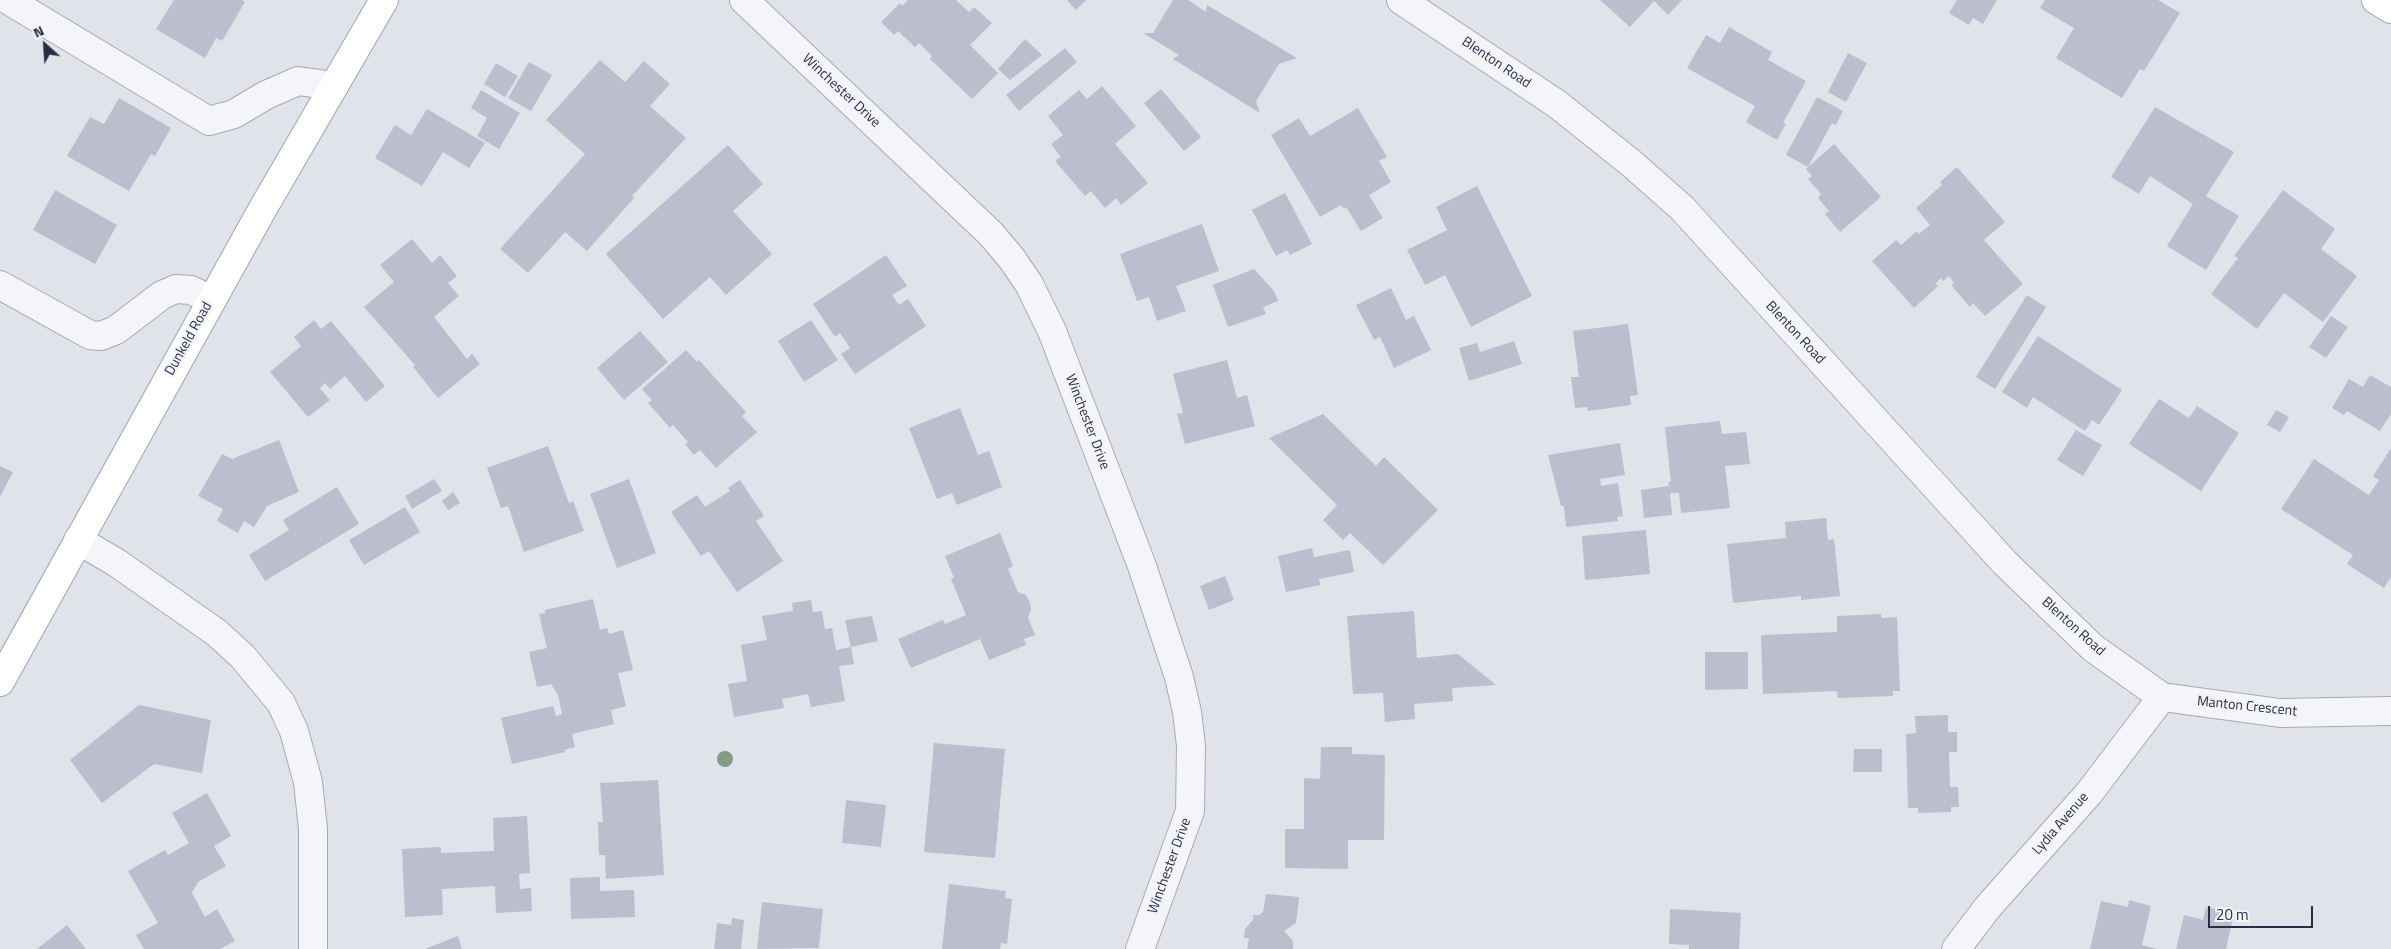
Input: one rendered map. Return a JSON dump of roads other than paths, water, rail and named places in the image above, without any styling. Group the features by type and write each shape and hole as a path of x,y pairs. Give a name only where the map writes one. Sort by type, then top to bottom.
{"main road":[{"name":"Dunkeld Road","path":"0,682 211,300 384,0"},
{"path":"2376,0 2391,9"}],"street":[{"path":"8,0 209,121 234,114 266,95 298,81 334,86"},
{"name":"Winchester Drive","path":"744,0 991,234 1012,258 1029,284 1052,331 1142,566 1179,677 1187,712 1191,746 1190,811 1140,949"},
{"name":"Blenton Road","path":"1401,0 1557,104 1632,162 1682,208 2005,563 2093,648 2162,697"},
{"path":"0,285 90,335 101,336 116,330 162,295 176,289 190,290 211,300"},
{"path":"78,540 117,563 217,633 243,657 281,703 294,731 308,782 313,829 313,949"},
{"name":"Manton Crescent","path":"2162,697 2280,713 2391,711"},
{"name":"Lydia Avenue","path":"1956,949 1988,907 2089,794 2162,697"}]}
